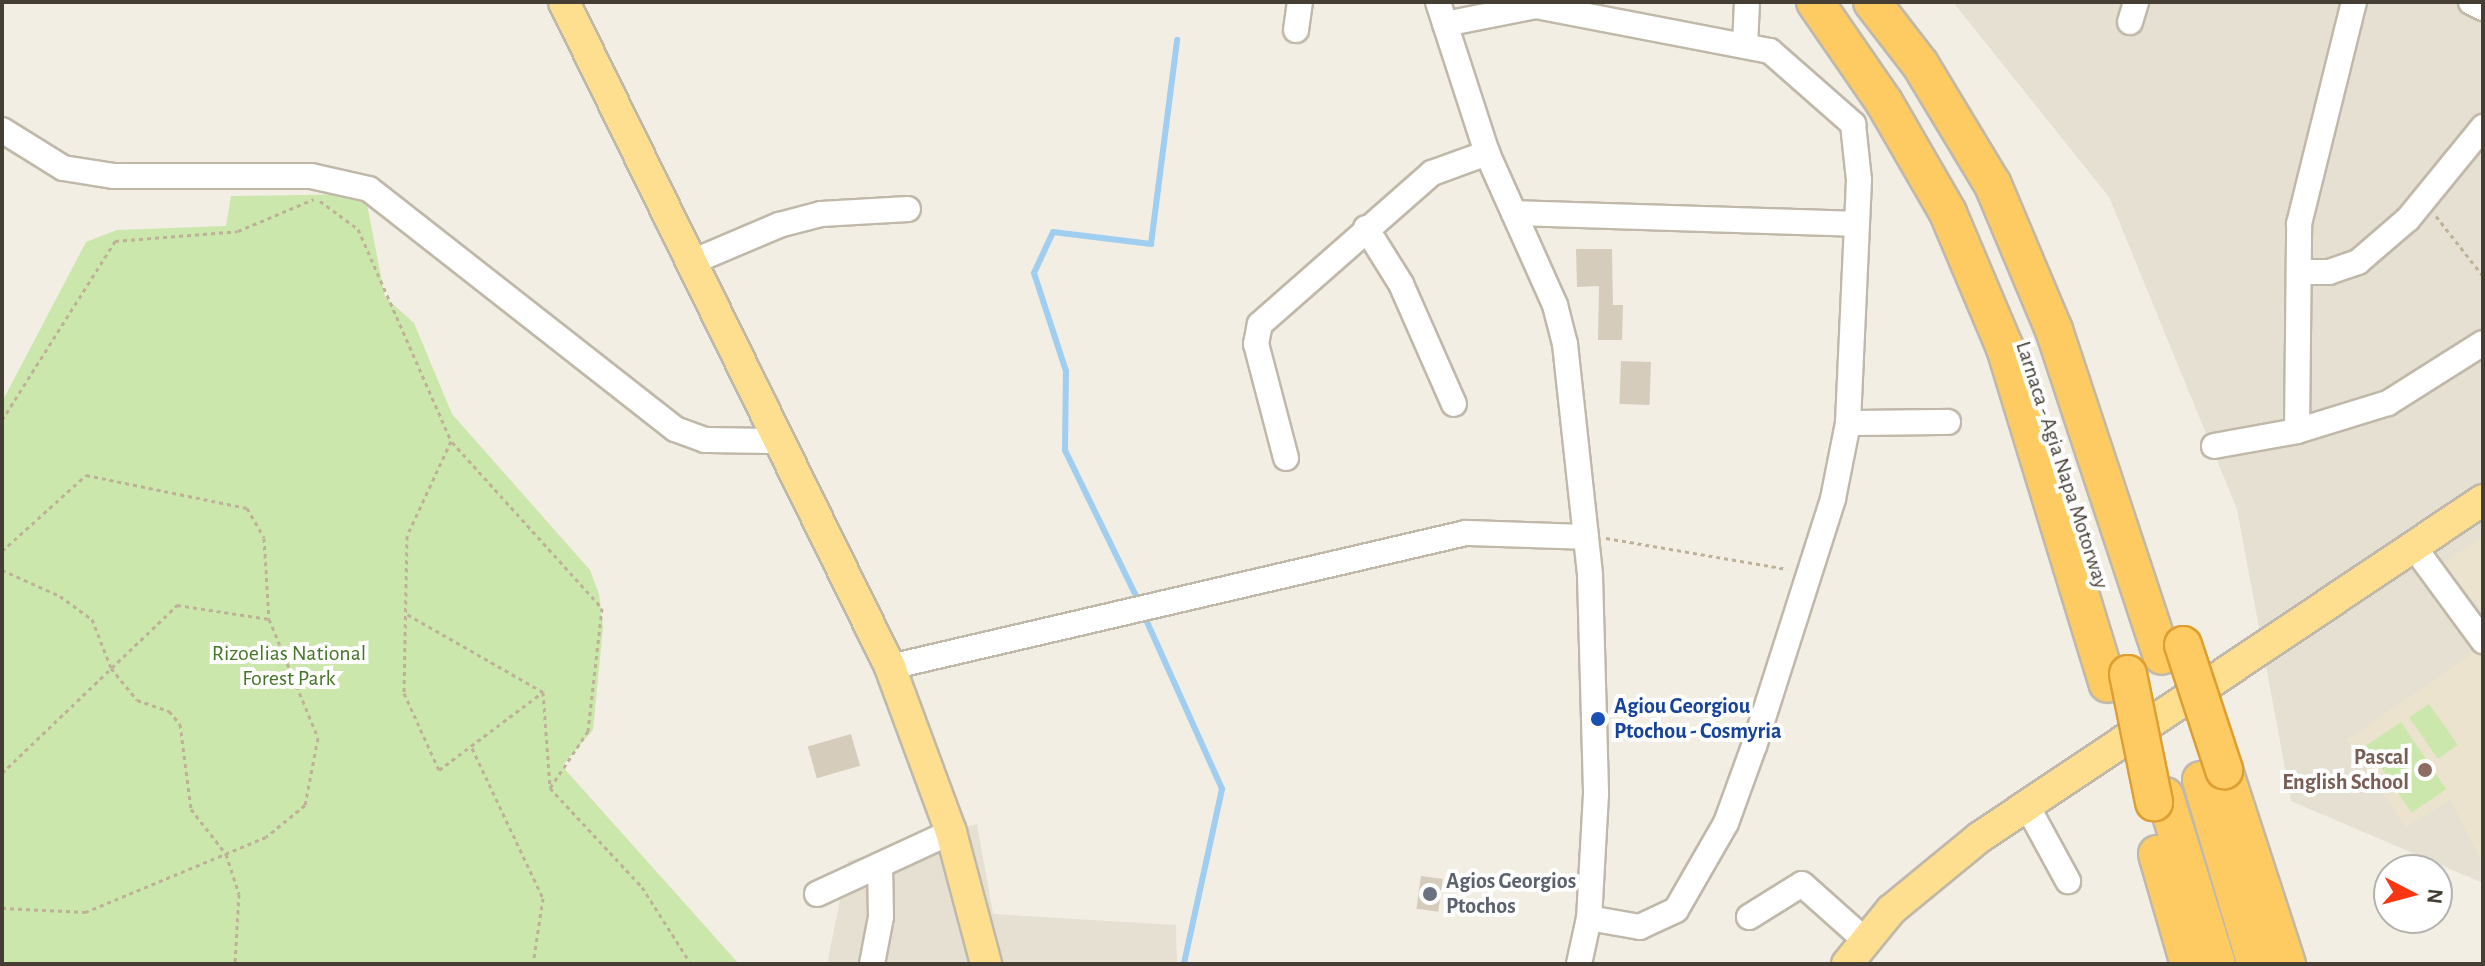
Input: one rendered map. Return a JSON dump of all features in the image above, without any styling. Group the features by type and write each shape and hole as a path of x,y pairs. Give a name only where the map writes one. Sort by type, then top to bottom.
{"highway":[{"path":"1815,2 1884,102 1948,213 2005,348 2118,679 2154,802 2191,964"},
{"name":"Larnaca - Agia Napa Motorway","path":"1831,2 1897,91 1963,202 2024,343 2118,679"},
{"name":"Larnaca - Agia Napa Motorway","path":"1872,2 1920,64 1993,185 2054,330 2173,651 2212,775 2256,964"},
{"path":"1884,2 1928,56 2002,176 2072,324 2173,651"},
{"path":"2212,775 2287,964"},
{"path":"2154,802 2217,964"}],"main road":[{"path":"564,2 692,262 774,441 890,667 951,832 986,964"},
{"path":"1857,953 1891,910 2026,804 2483,500"}],"street":[{"path":"1296,30 1300,2"},
{"path":"1745,46 1747,2"},
{"path":"2297,431 2299,224 2354,2"},
{"path":"2471,2 2483,8"},
{"path":"1579,964 1589,918 1596,794 1586,537 1561,324 1487,153 1442,13 1536,6 1770,51 1853,124 1857,224 1848,423 1810,574 1726,823 1676,910 1640,927 1589,918"},
{"path":"2299,272 2329,272 2358,262 2423,200 2483,127"},
{"path":"2,130 63,168 101,174 311,176 369,189 675,429 705,440 774,441"},
{"path":"1286,458 1256,344 1260,324 1432,173 1487,153"},
{"path":"692,262 779,225 821,214 908,209"},
{"path":"1514,213 1857,224"},
{"path":"1366,228 1401,284 1454,404"},
{"path":"2214,446 2297,431 2388,403 2483,343"},
{"path":"1848,423 1948,422"},
{"path":"890,667 1145,603 1466,533 1586,537"},
{"path":"2414,547 2483,641"},
{"path":"2026,804 2068,881"},
{"path":"817,894 951,832"},
{"path":"872,964 881,917 880,865"},
{"path":"1749,917 1802,884 1857,953"}],"path":[{"path":"2,420 115,241 238,231 316,198 358,229 451,441 602,608 588,731 550,788"},
{"path":"2423,200 2483,276"},
{"path":"451,441 407,536 404,693 439,770 543,692"},
{"path":"2,551 86,475 247,508 264,538 269,619 318,738 305,805 266,837 86,912 2,908"},
{"path":"2,486 2,492"},
{"path":"1586,537 1631,538 1810,574"},
{"path":"2,570 60,596 92,619 111,668 137,700 169,711 180,724 191,809 226,854 239,894 235,964"},
{"path":"2,773 177,605 269,619"},
{"path":"407,614 543,692"},
{"path":"543,692 550,788 642,887 691,964"},
{"path":"471,747 543,898 533,964"}],"shaded area":[{"path":"1953,2 2483,2 2483,883 2453,870 2453,854 2415,854 2291,801 2237,509 2109,197"},
{"path":"2483,537 2483,612 2443,563"},
{"name":"Pascal English School","path":"2483,646 2483,863 2450,800 2405,827 2347,740"},
{"path":"977,824 993,914 1176,925 1177,964 827,964 848,861"}],"green space":[{"name":"Rizoelias National Forest Park","path":"365,194 385,297 414,323 452,414 590,570 599,594 603,627 593,730 562,766 739,964 2,964 2,402 86,242 117,230 226,226 231,196"},
{"path":"2429,704 2458,745 2438,759 2409,718"},
{"path":"2401,722 2446,789 2411,813 2366,745"}],"building":[{"path":"1576,249 1612,249 1613,305 1623,305 1622,340 1598,340 1599,286 1577,287"},
{"path":"1621,361 1651,362 1649,405 1619,404"},
{"path":"851,734 860,766 817,778 808,746"},
{"name":"Agios Georgios Ptochos","path":"1421,876 1443,879 1438,912 1416,909"}],"waterway":[{"path":"1139,602 1065,450 1066,371 1034,273 1053,232 1151,244 1177,40"},
{"path":"1143,613 1222,789 1184,964"}],"place":[{"name":"Agiou Georgiou Ptochou - Cosmyria","path":"1598,719"},
{"name":"Pascal English School","path":"2425,770"},
{"name":"Agios Georgios Ptochos","path":"1430,894"}]}
